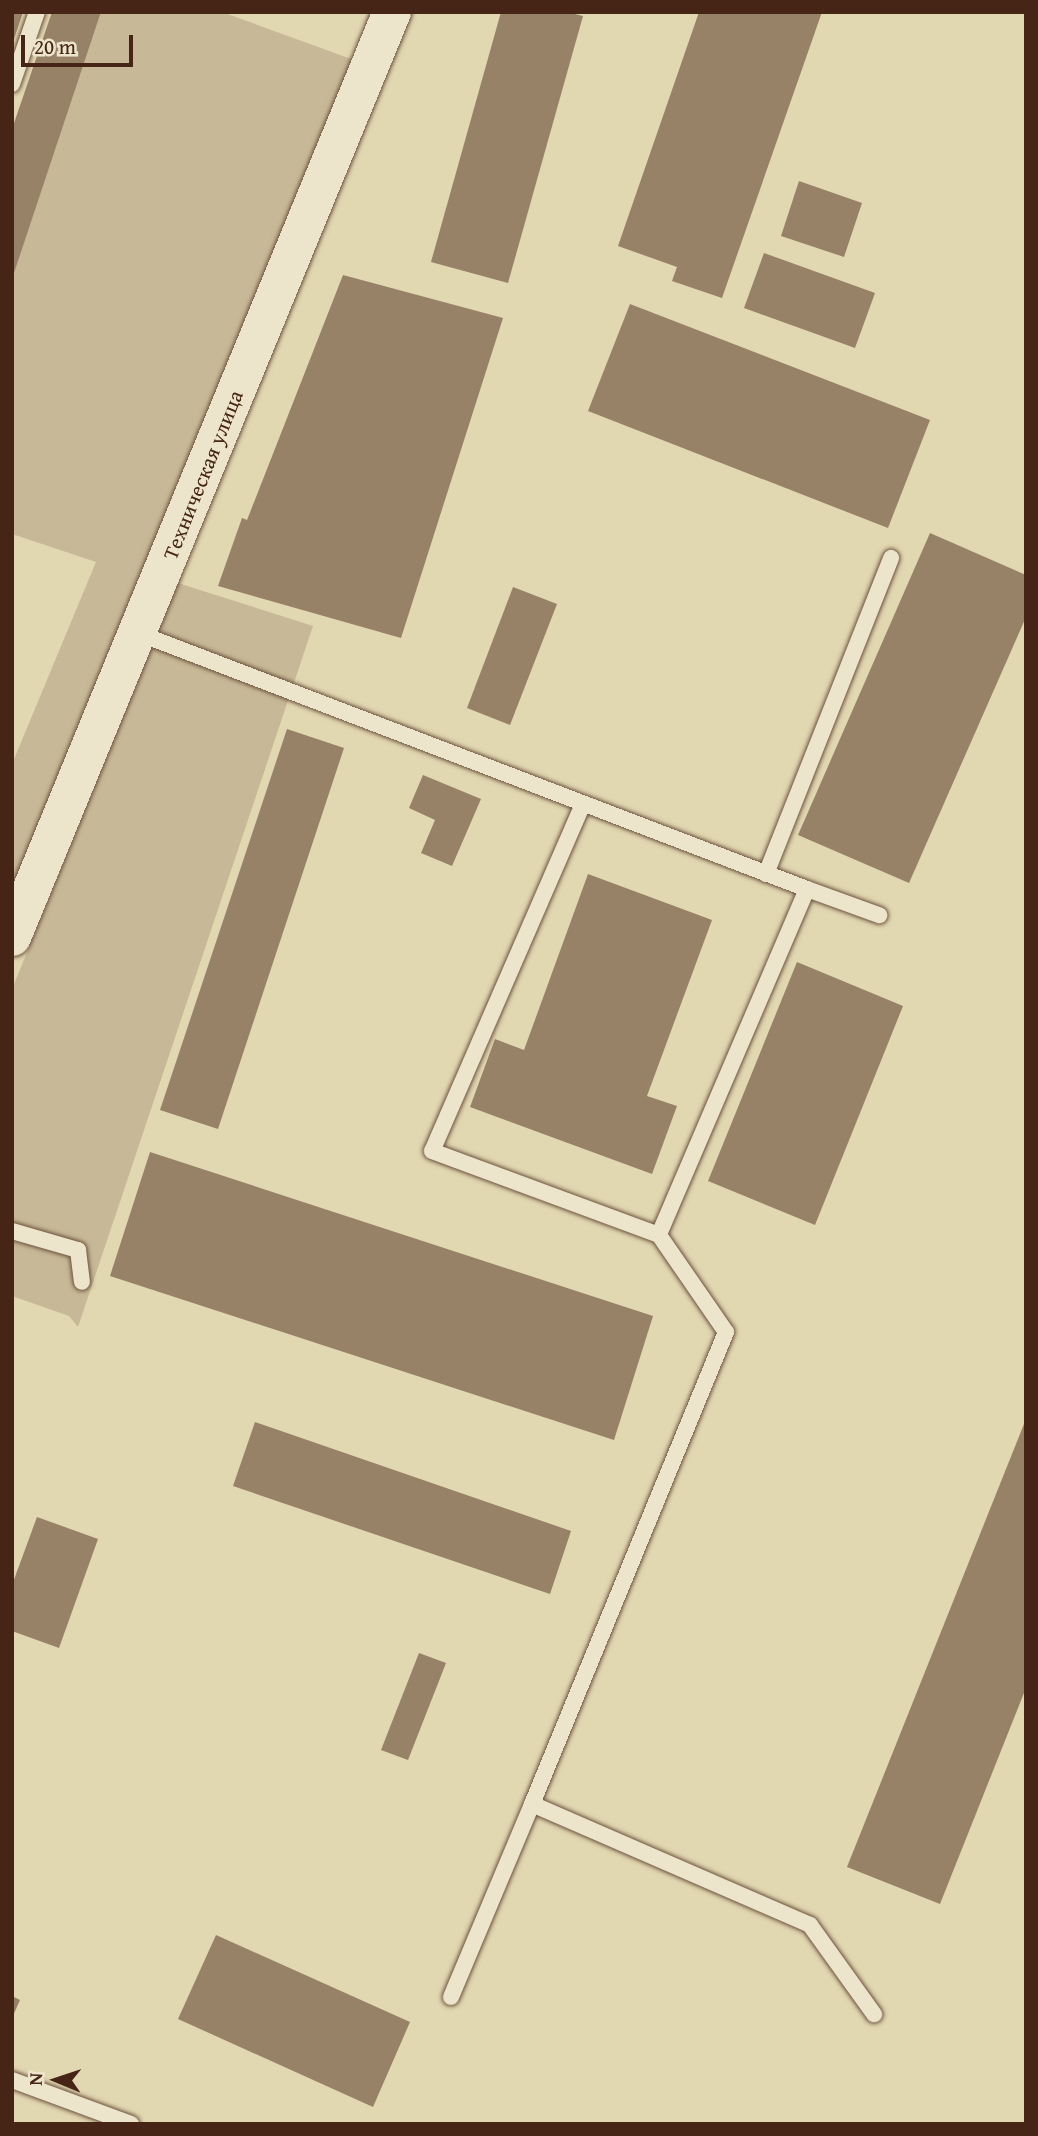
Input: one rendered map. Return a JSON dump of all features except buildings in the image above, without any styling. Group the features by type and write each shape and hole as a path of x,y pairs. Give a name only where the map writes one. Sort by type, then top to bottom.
{"street":[{"name":"Техническая улица","path":"12,937 392,12"}],"lane":[{"path":"12,84 37,12"},
{"path":"766,874 891,558"},
{"path":"138,634 878,915"},
{"path":"452,1997 726,1332 659,1235 432,1151 583,804"},
{"path":"659,1235 807,889"},
{"path":"12,1231 78,1250 82,1282"},
{"path":"532,1804 810,1925 874,2014"},
{"path":"12,2080 131,2124"}],"shaded area":[{"path":"101,12 222,12 354,60 12,890 12,764 96,562 12,534 12,278"},
{"path":"178,583 313,626 78,1327 69,1316 12,1296 12,989"}]}
